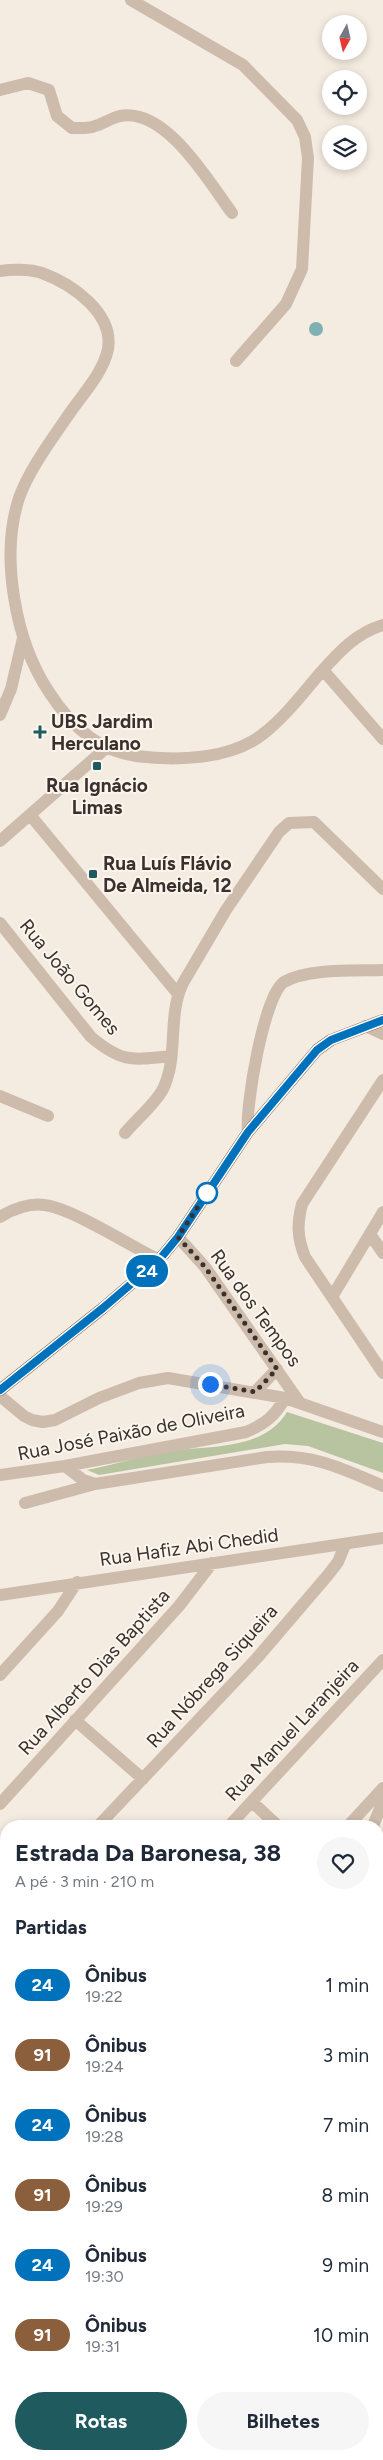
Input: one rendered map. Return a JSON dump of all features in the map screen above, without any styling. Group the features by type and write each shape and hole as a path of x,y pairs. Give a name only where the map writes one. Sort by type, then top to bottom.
{"main road":[{"path":"0,1390 159,1260 178,1237 248,1132 317,1050 331,1040 383,1020"}],"street":[{"path":"131,0 243,65 297,120 305,137 308,158 302,269 286,304 236,361"},
{"path":"0,90 28,83 49,90 57,116 72,128 92,127 120,116 137,117 153,122 180,144 232,213"},
{"path":"0,271 27,270 42,273 71,289 91,304 102,318 108,335 108,350 97,374 32,472 20,495 11,524 9,550 23,638 42,681 61,711 80,731 106,748 134,756 203,756 233,749 262,735 286,712 338,653 366,630 383,625"},
{"path":"0,715 11,689 23,638"},
{"path":"322,670 383,739"},
{"path":"0,841 31,816 106,748"},
{"path":"31,816 178,994"},
{"path":"125,1133 163,1090 171,1056 178,994 226,910 279,832 290,823 314,822 383,889"},
{"name":"Rua João Gomes","path":"0,922 91,1037 109,1052 126,1059 171,1056"},
{"path":"248,1132 247,1109 267,1015 276,990 284,982 303,975 383,970"},
{"path":"366,1026 383,1034"},
{"path":"383,1080 302,1204 297,1224 298,1240 305,1257 383,1373"},
{"path":"0,1096 48,1116"},
{"path":"0,1217 22,1207 44,1205 65,1211 159,1260"},
{"path":"332,1297 383,1212"},
{"path":"370,1234 383,1253"},
{"name":"Rua dos Tempos","path":"178,1237 205,1267 300,1403"},
{"path":"255,1392 277,1369"},
{"path":"0,1396 24,1416 43,1422 55,1420 99,1398 156,1379 195,1381 285,1398 383,1432"},
{"name":"Rua José Paixão de Oliveira","path":"0,1475 65,1466 246,1432 263,1425 276,1414 285,1398"},
{"path":"25,1503 95,1484 291,1456 312,1459 383,1486"},
{"path":"65,1466 83,1480 95,1484"},
{"name":"Rua Hafiz Abi Chedid","path":"0,1595 77,1582 345,1545 383,1538"},
{"name":"Rua Nóbrega Siqueira","path":"104,1820 264,1650 328,1575 345,1545"},
{"name":"Rua Alberto Dias Baptista","path":"0,1804 185,1600 212,1563"},
{"path":"0,1675 58,1611 77,1582"},
{"name":"Rua Manuel Laranjeira","path":"235,1820 383,1660"},
{"path":"75,1720 143,1779"},
{"path":"354,1820 383,1788"},
{"path":"375,1820 383,1800"},
{"path":"252,1802 272,1820"}],"green space":[{"path":"287,1412 383,1443 383,1473 308,1446 285,1444 99,1475 87,1470 175,1450 229,1445 246,1441 262,1435 276,1425"}],"water":[{"path":"316,322 321,324 323,329 321,334 316,336 311,334 309,329 311,324"}],"bus line":[{"name":"24","path":"0,1390 140,1278 159,1260 178,1237 248,1132 317,1050 331,1040 383,1020"}],"place":[{"name":"UBS Jardim Herculano","path":"40,732"},
{"name":"Rua Ignácio Limas","path":"97,766"},
{"name":"Rua Luís Flávio De Almeida, 12","path":"93,874"}],"route":[{"path":"207,1193 178,1237 205,1267 277,1369 255,1392 210,1384"}]}
